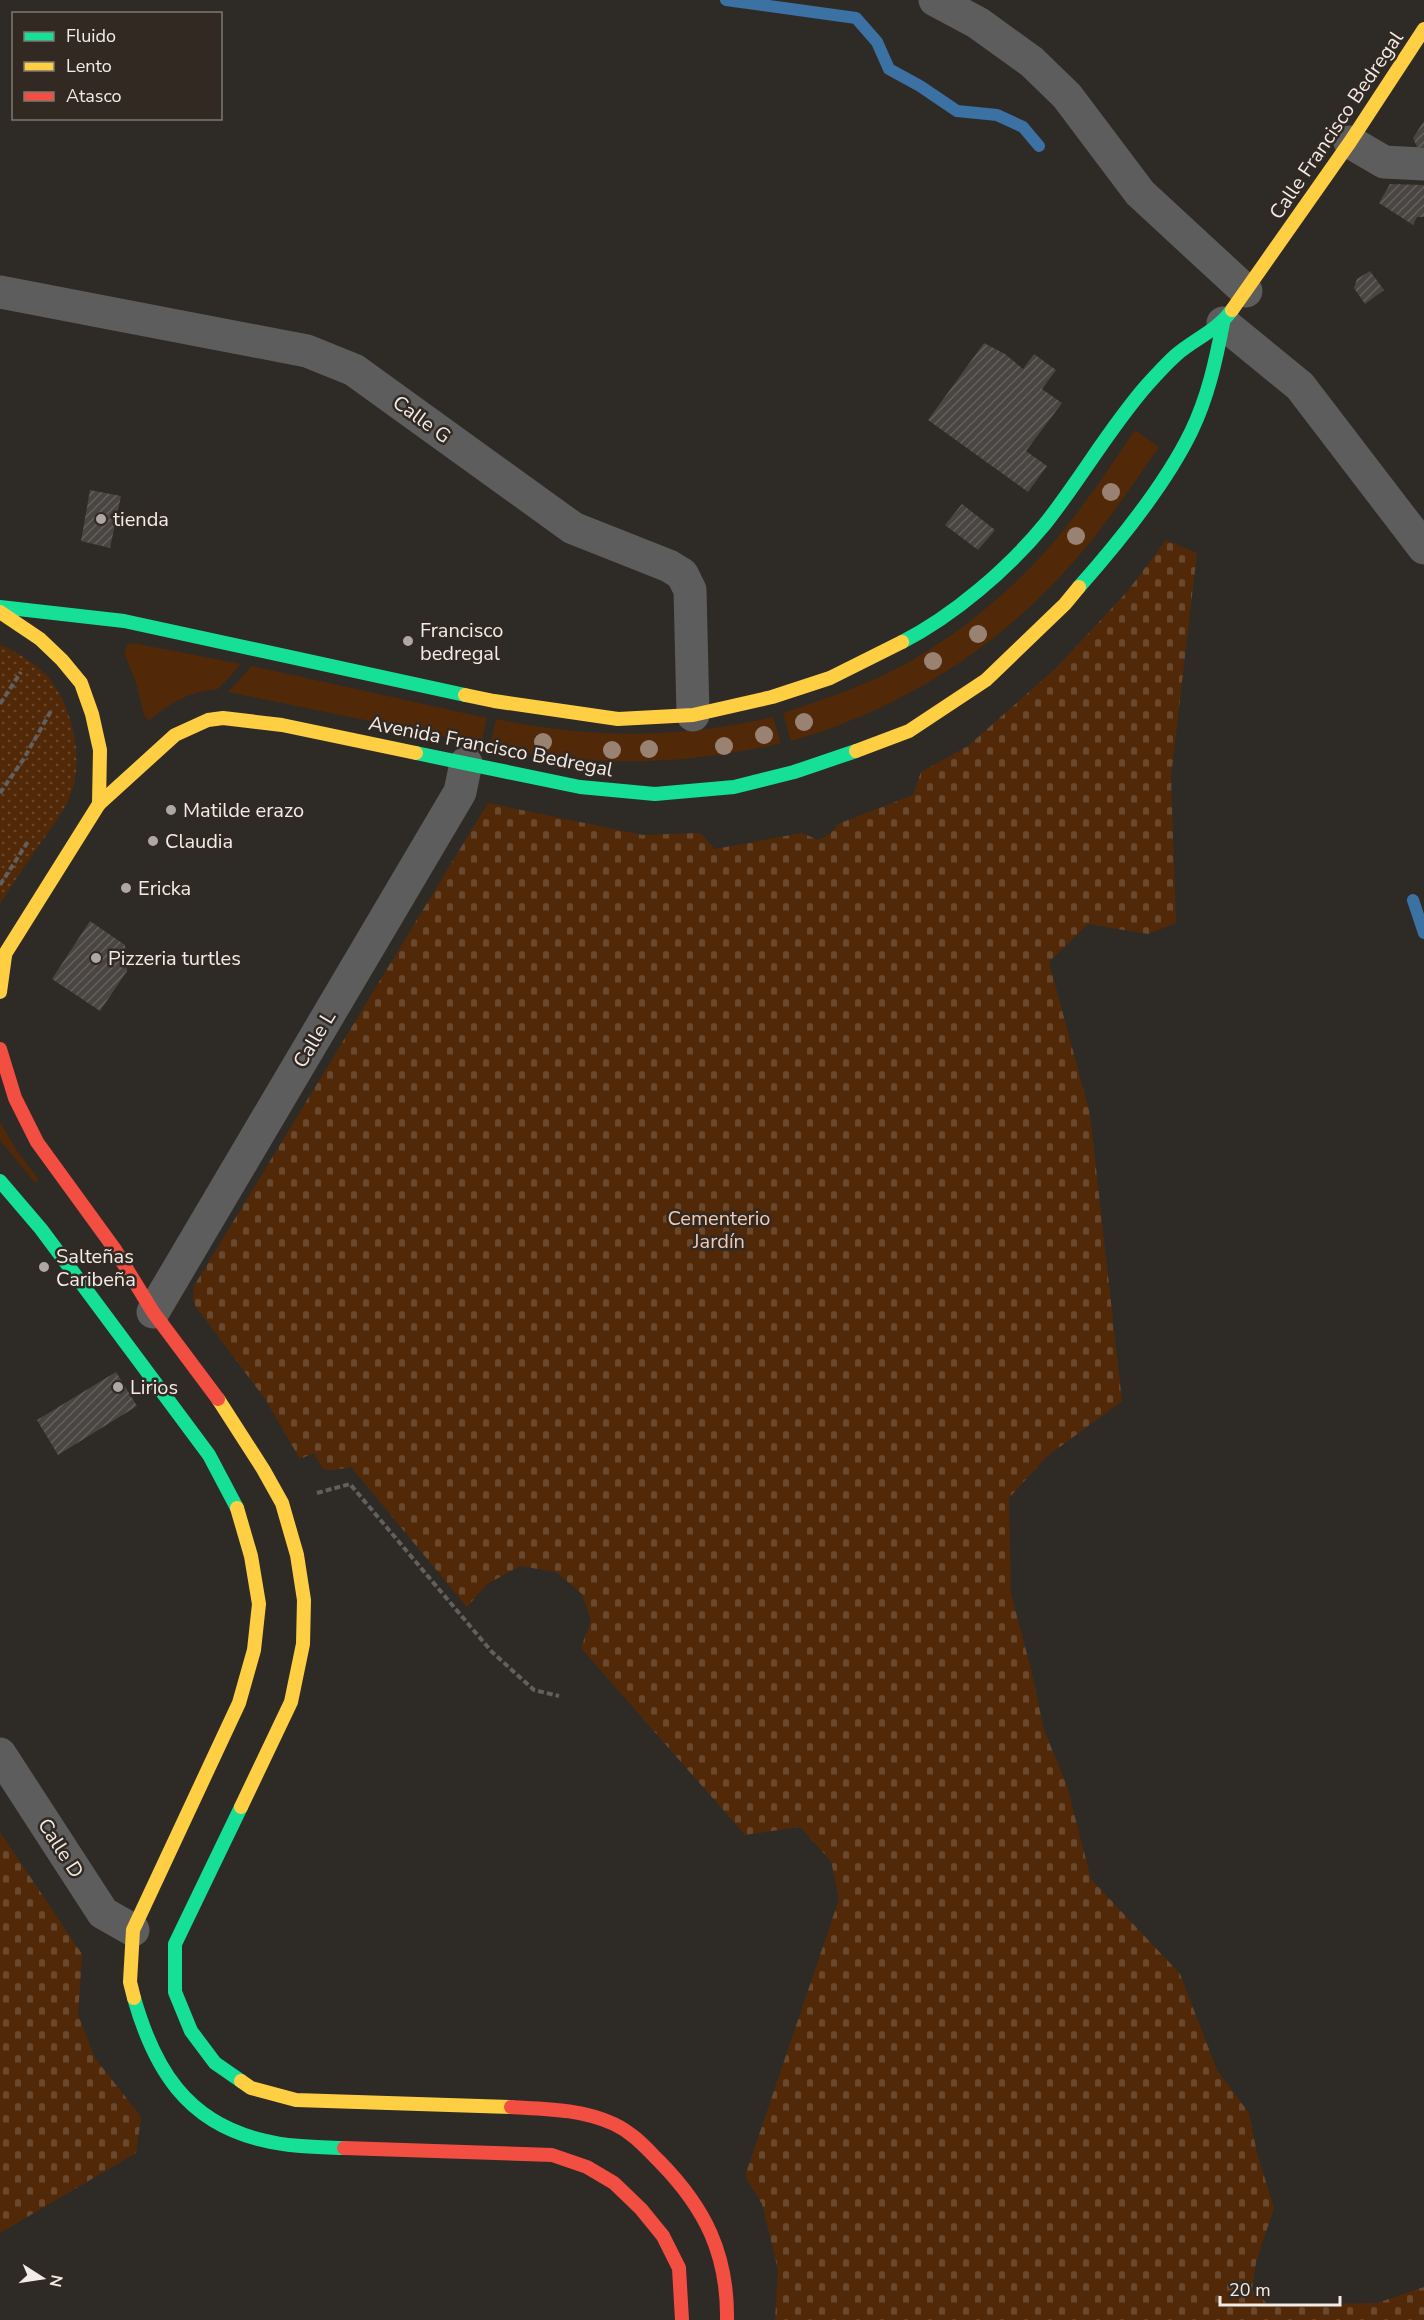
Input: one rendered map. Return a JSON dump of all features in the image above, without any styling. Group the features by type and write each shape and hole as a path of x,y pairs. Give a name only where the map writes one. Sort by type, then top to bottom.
{"main road":[{"name":"Calle Francisco Bedregal","path":"1281,242 1350,142 1424,28"},
{"name":"Avenida Francisco Bedregal","path":"0,607 124,621 494,701 618,719 693,715 772,697 830,678 920,633 958,606 1006,565 1044,525 1146,386 1176,355 1223,323 1281,242"},
{"name":"Avenida Francisco Bedregal","path":"99,804 175,735 208,720 223,718 282,725 580,787 655,794 734,787 784,775 878,744 909,731 986,680 1065,604 1108,554 1176,461 1192,430 1214,371 1223,323"},
{"path":"0,612 40,639 81,683 92,714 100,750 99,804 3,959 0,992"},
{"path":"0,1049 15,1098 37,1142 114,1248 137,1323 236,1506 251,1556 259,1604 254,1650 239,1703 138,1932 130,1982 144,2033 166,2077 192,2105 225,2127 261,2140 298,2146 552,2155 587,2167 645,2205 679,2268 682,2320"},
{"path":"0,1180 41,1229 230,1416 282,1503 297,1556 304,1600 303,1644 291,1702 170,1942 175,1992 191,2031 214,2063 250,2088 296,2100 555,2109 591,2115 633,2135 670,2179 703,2213 721,2251 729,2305 727,2320"}],"street":[{"path":"935,0 978,23 1032,62 1067,96 1140,193 1246,291"},
{"path":"1350,142 1384,162 1424,164"},
{"name":"Calle G","path":"0,292 307,351 354,370 573,528 669,566 681,574 690,590 693,715"},
{"path":"1223,323 1300,386 1424,548"},
{"name":"Calle L","path":"137,1323 460,792 466,763"},
{"name":"Calle D","path":"0,1754 103,1913 138,1932"}],"path":[{"path":"14,665 30,677"},
{"path":"0,704 22,670"},
{"path":"0,793 24,760 54,705 58,711"},
{"path":"282,1503 351,1484 492,1652 534,1690 559,1696"}],"green space":[{"path":"1135,430 1159,447 1095,536 1043,595 983,646 918,688 840,725 791,741 783,713 894,670 963,627 997,599 1056,539"},
{"name":"Cementerio Jardín","path":"1166,540 1197,553 1171,777 1176,923 1148,934 1088,924 1049,962 1090,1114 1122,1401 1046,1457 1009,1498 1011,1594 1044,1730 1067,1786 1091,1879 1180,1974 1217,2070 1249,2113 1257,2153 1274,2208 1256,2262 1252,2290 1269,2305 1377,2303 1424,2287 1424,2320 775,2320 778,2270 762,2204 745,2176 839,1899 831,1861 800,1827 745,1835 581,1648 591,1620 582,1594 556,1572 520,1566 487,1584 467,1607 351,1467 323,1469 314,1453 300,1459 265,1399 196,1307 193,1300 194,1286 488,803 643,835 700,833 715,849 802,833 818,840 830,834 838,824 913,795 921,772 968,746 1056,668 1127,592"},
{"path":"133,643 241,664 218,689 199,692 181,699 149,721 144,715 136,683 124,652 127,645"},
{"path":"0,645 29,660 52,682 66,707 70,720 76,749 76,763 72,791 64,808 0,904"},
{"path":"252,666 487,718 481,744 228,692"},
{"path":"773,717 781,743 743,751 671,760 564,758 490,747 496,719 567,730 635,734 703,729"},
{"path":"0,1122 17,1151 39,1180 35,1183 0,1140"},
{"path":"0,1832 82,1954 78,2015 95,2058 141,2117 136,2153 0,2233"}],"building":[{"path":"1424,121 1424,147 1417,147 1413,138"},
{"path":"1390,184 1424,185 1424,217 1417,217 1413,225 1379,203"},
{"path":"1370,271 1384,290 1365,304 1354,288 1357,279"},
{"path":"984,343 1005,354 1023,369 1034,354 1056,370 1042,389 1062,403 1026,451 1047,466 1028,492 928,420"},
{"name":"tienda","path":"90,490 121,496 110,548 81,541"},
{"path":"962,504 995,530 978,550 945,525"},
{"name":"Pizzeria turtles","path":"90,921 125,945 127,971 100,1011 52,979"},
{"path":"116,1372 137,1406 58,1455 37,1420"}],"waterway":[{"path":"726,0 856,18 877,42 889,69 920,86 957,111 997,115 1023,127 1039,146"},
{"path":"1413,900 1424,933"}],"traffic: fast":[{"path":"902,642 960,605 1014,558 1045,524 1120,418 1147,385 1176,355 1219,324 1232,310"},
{"path":"1079,587 1140,513 1168,472 1191,432 1207,392 1223,323"},
{"path":"0,607 124,621 465,695"},
{"path":"416,753 580,787 655,794 734,787 794,772 856,751"},
{"path":"0,1181 41,1229 209,1455 237,1508"},
{"path":"241,1807 175,1944 175,1992 191,2031 215,2063 241,2081"},
{"path":"134,1998 142,2023 163,2069 193,2106 236,2132 262,2140 303,2146 344,2148"}],"traffic: slow":[{"path":"1232,310 1350,142 1424,29"},
{"path":"856,751 909,731 986,680 1065,604 1079,587"},
{"path":"0,612 40,639 81,683 92,714 100,750 99,804 0,962"},
{"path":"465,695 618,719 693,715 772,697 830,678 902,642"},
{"path":"99,804 175,735 208,720 223,718 282,725 416,753"},
{"path":"0,992 5,956"},
{"path":"218,1399 282,1503 297,1555 304,1600 303,1644 291,1702 241,1807"},
{"path":"134,1998 130,1982 133,1930 239,1703 254,1650 259,1604 251,1556 237,1508"},
{"path":"241,2081 251,2088 296,2100 511,2107"}],"traffic: jam":[{"path":"0,1049 15,1098 37,1142 114,1248 153,1312 218,1399"},
{"path":"511,2107 589,2115 614,2124 644,2146 690,2197 711,2233 723,2274 727,2320"},
{"path":"344,2148 552,2155 587,2167 614,2183 641,2209 663,2236 679,2268 682,2320"}],"place":[{"name":"tienda","path":"101,519"},
{"name":"Francisco bedregal","path":"408,641"},
{"name":"Matilde erazo","path":"171,810"},
{"name":"Claudia","path":"153,841"},
{"name":"Ericka","path":"126,888"},
{"name":"Pizzeria turtles","path":"96,958"},
{"name":"Salteñas Caribeña","path":"44,1267"},
{"name":"Lirios","path":"118,1387"}]}
